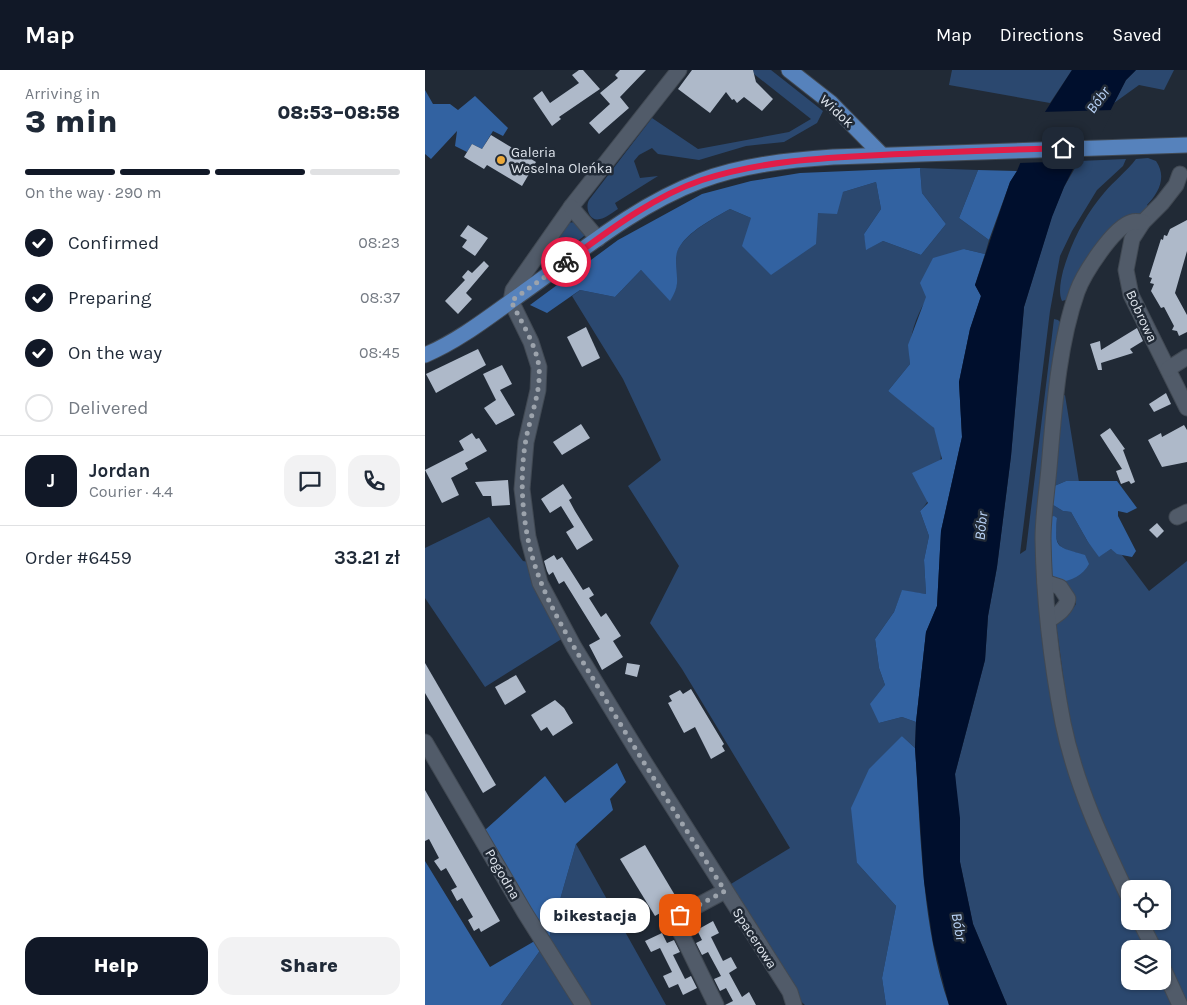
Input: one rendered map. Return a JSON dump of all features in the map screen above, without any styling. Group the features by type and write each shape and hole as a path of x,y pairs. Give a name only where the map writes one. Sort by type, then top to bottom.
{"main road":[{"name":"Widok","path":"789,70 831,103 882,155"},
{"path":"425,355 473,328 599,239 653,204 700,181 757,166 793,160 1184,143"}],"street":[{"path":"511,301 513,290 525,270 571,206 679,70"},
{"name":"Bobrowa","path":"1180,174 1176,185 1162,203 1143,222 1132,239 1127,254 1127,284 1187,408"},
{"path":"571,206 599,239"},
{"path":"1121,881 1078,782 1063,723 1049,620 1043,538 1053,422 1065,334 1077,291 1091,266 1113,237 1131,222 1143,222"},
{"name":"Spacerowa","path":"511,301 531,342 539,367 538,390 526,442 522,489 527,538 540,583 574,646 631,741 790,992 794,1005"},
{"path":"1167,369 1187,357"},
{"path":"1045,582 1060,587 1068,599 1067,604 1059,614 1049,620"},
{"name":"Pogodna","path":"425,742 525,912 583,1005"},
{"path":"716,1005 677,925 676,919 725,891"},
{"path":"1171,985 1180,1005"}],"shaded area":[{"path":"753,70 771,70 823,111 817,123 784,142 746,146 699,160 658,154 652,148 639,155 634,161 640,178 658,176 615,203 618,209 607,216 596,219 591,216 588,210 589,200 652,118 698,149 789,132 811,119 754,74"},
{"path":"952,70 1072,70 1050,103 949,85"},
{"path":"1136,70 1174,70 1164,90 1139,85 1114,103 1126,80"},
{"path":"425,90 433,104 450,104 458,110 475,96 508,128 503,136 493,131 482,149 472,144 467,152 455,146 457,131 431,159 425,154"},
{"path":"1148,158 1156,161 1161,173 1158,190 1147,205 1149,207 1144,214 1132,216 1069,299 1062,301 1060,290 1063,271 1074,240 1085,220 1104,193 1136,159"},
{"path":"1126,159 1123,166 1097,190 1072,231 1060,256 1050,311 1020,554 1026,550 1054,319 1062,324 1049,420 1052,687 1123,880 1121,880 1121,930 1144,930 1150,940 1121,940 1121,990 1169,990 1180,1005 1007,1005 973,924 960,862 955,774 985,660 988,616 997,567 1011,456 1024,307 1052,216 1064,187 1079,161"},
{"path":"920,168 978,170 959,218 989,240 985,254 964,249 934,288 918,316 913,331 910,347 910,364 888,391 919,414 934,428 941,448 941,459 936,483 926,504 920,511 929,536 924,560 926,594 902,591 894,612 875,639 879,668 885,685 879,723 902,717 916,722 915,748 902,736 857,863 896,906 882,978 886,1005 805,1005 790,992 726,887 790,848 682,669 650,623 679,566 628,486 661,460 623,379 572,296 580,290 615,297 641,270 670,300 677,281 675,260 677,252 688,236 705,223 730,209 751,218 818,213 843,192 876,182 881,209 864,234 867,249 883,241 921,255 946,224 922,193"},
{"path":"920,168 922,193 946,224 921,255 883,241 866,250 864,234 881,209 876,182 843,192 837,214 818,213 816,244 771,275 742,246 751,218 730,209 705,223 688,236 682,244 677,252 676,260 677,285 670,301 641,270 615,297 580,290 547,313 530,305 618,240 702,194 751,181 800,173"},
{"path":"978,170 1017,171 1010,182 989,240 959,218"},
{"path":"575,222 584,232 584,236 564,252 560,251 553,243 567,223"},
{"path":"964,249 985,254 975,285 981,296 970,329 959,382 962,437 941,531 937,606 926,632 916,722 902,717 879,723 870,704 885,685 879,668 875,639 894,612 902,590 926,594 924,560 929,536 920,511 928,503 912,473 942,459 934,428 888,391 910,364 908,345 926,297 920,283 933,258"},
{"path":"1065,395 1079,482 1066,481 1052,487 1061,397"},
{"path":"1066,481 1117,481 1137,508 1127,513 1118,511 1118,516 1136,551 1132,557 1117,554 1111,549 1099,557 1071,512 1063,511 1050,503 1052,487"},
{"path":"1050,503 1063,511 1071,512 1088,542 1100,556 1111,549 1122,555 1149,591 1187,561 1187,1002 1171,969 1171,940 1157,940 1152,930 1171,930 1171,880 1129,880 1092,800 1080,763 1069,714 1056,624 1070,613 1076,604 1071,589 1061,586 1077,553 1063,548 1057,541 1057,518 1050,517"},
{"path":"1054,516 1057,518 1056,536 1059,545 1085,555 1089,564 1082,573 1073,579 1057,582 1052,581 1050,517"},
{"path":"489,517 523,561 534,563 568,635 485,687 425,598 425,548"},
{"path":"902,736 915,748 921,845 928,910 940,974 949,1005 886,1005 882,978 896,906 857,863 851,808 869,769"},
{"path":"617,763 626,782 610,799 613,810 576,844 549,938 501,1005 425,1005 425,861 490,967 545,935 485,830 545,776 565,803"},
{"path":"576,844 666,1005 501,1005 549,938"}],"water":[{"name":"Bóbr","path":"1072,70 1136,70 1126,80 1101,129 1073,169 1064,187 1052,217 1024,307 1011,456 997,567 988,616 985,660 955,774 960,818 960,862 973,924 1007,1005 949,1005 933,942 924,881 915,748 926,632 937,606 941,531 962,437 959,382 970,329 981,296 975,285 1010,182 1017,171 1034,129"}],"pier":[{"path":"1113,110 1103,131 1082,161 1018,163 1032,128 1041,112"}],"building":[{"path":"579,70 583,70 600,89 559,117 561,119 552,126 533,98 542,91 550,103 579,83 572,75"},
{"path":"620,70 646,70 620,97 629,108 599,134 589,123 610,104 600,93 618,78 615,75"},
{"path":"692,70 753,70 756,82 773,99 762,111 744,97 737,103 726,92 710,113 678,89"},
{"name":"Galeria Weselna Oleńka","path":"491,135 536,162 522,186 487,165 484,169 464,157 472,144 482,149"},
{"path":"1187,220 1187,251 1175,293 1187,315 1187,332 1179,336 1177,331 1172,330 1174,326 1164,307 1161,308 1151,291 1154,284 1150,283 1152,278 1149,277 1161,239 1163,240 1164,235 1167,236 1170,229"},
{"path":"468,225 488,238 475,256 462,247 467,240 460,236"},
{"path":"484,261 489,266 466,293 472,299 458,314 445,301 465,280 462,277 468,270 472,273"},
{"path":"586,327 600,358 582,367 567,337"},
{"path":"1137,328 1143,341 1130,349 1133,353 1101,363 1102,370 1098,370 1090,344 1100,341 1101,350"},
{"path":"478,349 486,365 436,393 426,374"},
{"path":"502,365 512,384 500,390 515,415 496,425 484,408 496,400 483,374"},
{"path":"1166,393 1171,404 1154,412 1149,404"},
{"path":"581,424 590,438 562,455 553,442"},
{"path":"1184,425 1187,430 1187,462 1162,467 1148,440 1161,433 1162,437"},
{"path":"1110,428 1125,449 1123,450 1135,482 1131,484 1129,481 1121,484 1116,471 1122,469 1100,435"},
{"path":"472,433 476,439 479,438 487,451 465,463 468,469 451,478 459,495 442,503 425,470 464,450 459,441"},
{"path":"508,480 510,505 492,506 491,496 483,496 475,482"},
{"path":"563,484 572,498 569,500 593,540 577,550 566,532 574,527 561,506 550,513 541,499"},
{"path":"1157,523 1164,531 1157,538 1149,530"},
{"path":"554,555 557,560 562,557 583,590 589,587 594,595 589,598 601,617 606,613 621,636 613,641 623,657 602,670 589,645 600,639 564,581 559,584 553,572 549,575 547,571 544,561"},
{"path":"425,663 496,785 483,793 425,693"},
{"path":"627,663 640,665 637,677 625,674"},
{"path":"516,675 526,692 505,705 495,687"},
{"path":"691,689 724,744 722,746 725,751 711,759 695,727 684,733 668,703 672,701 669,696 680,690 683,694"},
{"path":"555,700 564,708 573,723 553,736 547,727 541,731 531,715"},
{"path":"425,790 500,921 481,932 479,928 474,931 468,920 473,917 462,898 457,901 451,890 457,887 446,868 441,871 434,861 439,858 429,839 425,841"},
{"path":"645,845 679,902 655,916 620,859"},
{"path":"713,921 719,933 711,937 723,961 731,957 737,968 729,973 742,997 749,992 756,1005 725,1005 733,1001 726,988 720,991 714,979 721,976 708,952 702,955 696,943 702,940 697,930"},
{"path":"662,933 667,943 674,940 680,952 673,955 685,979 691,976 697,988 683,995 678,984 669,988 663,976 672,972 660,948 651,952 645,941"}],"way so far":[{"path":"566,262 511,301 537,355 539,367 538,390 527,434 523,467 522,489 527,538 540,583 568,635 672,808 725,891 680,915"}],"place":[{"name":"Galeria Weselna Oleńka","path":"501,160"},
{"name":"bikestacja","path":"680,915"}],"route":[{"path":"566,262 625,221 670,194 700,181 757,166 793,160 833,157 1063,148"}]}
